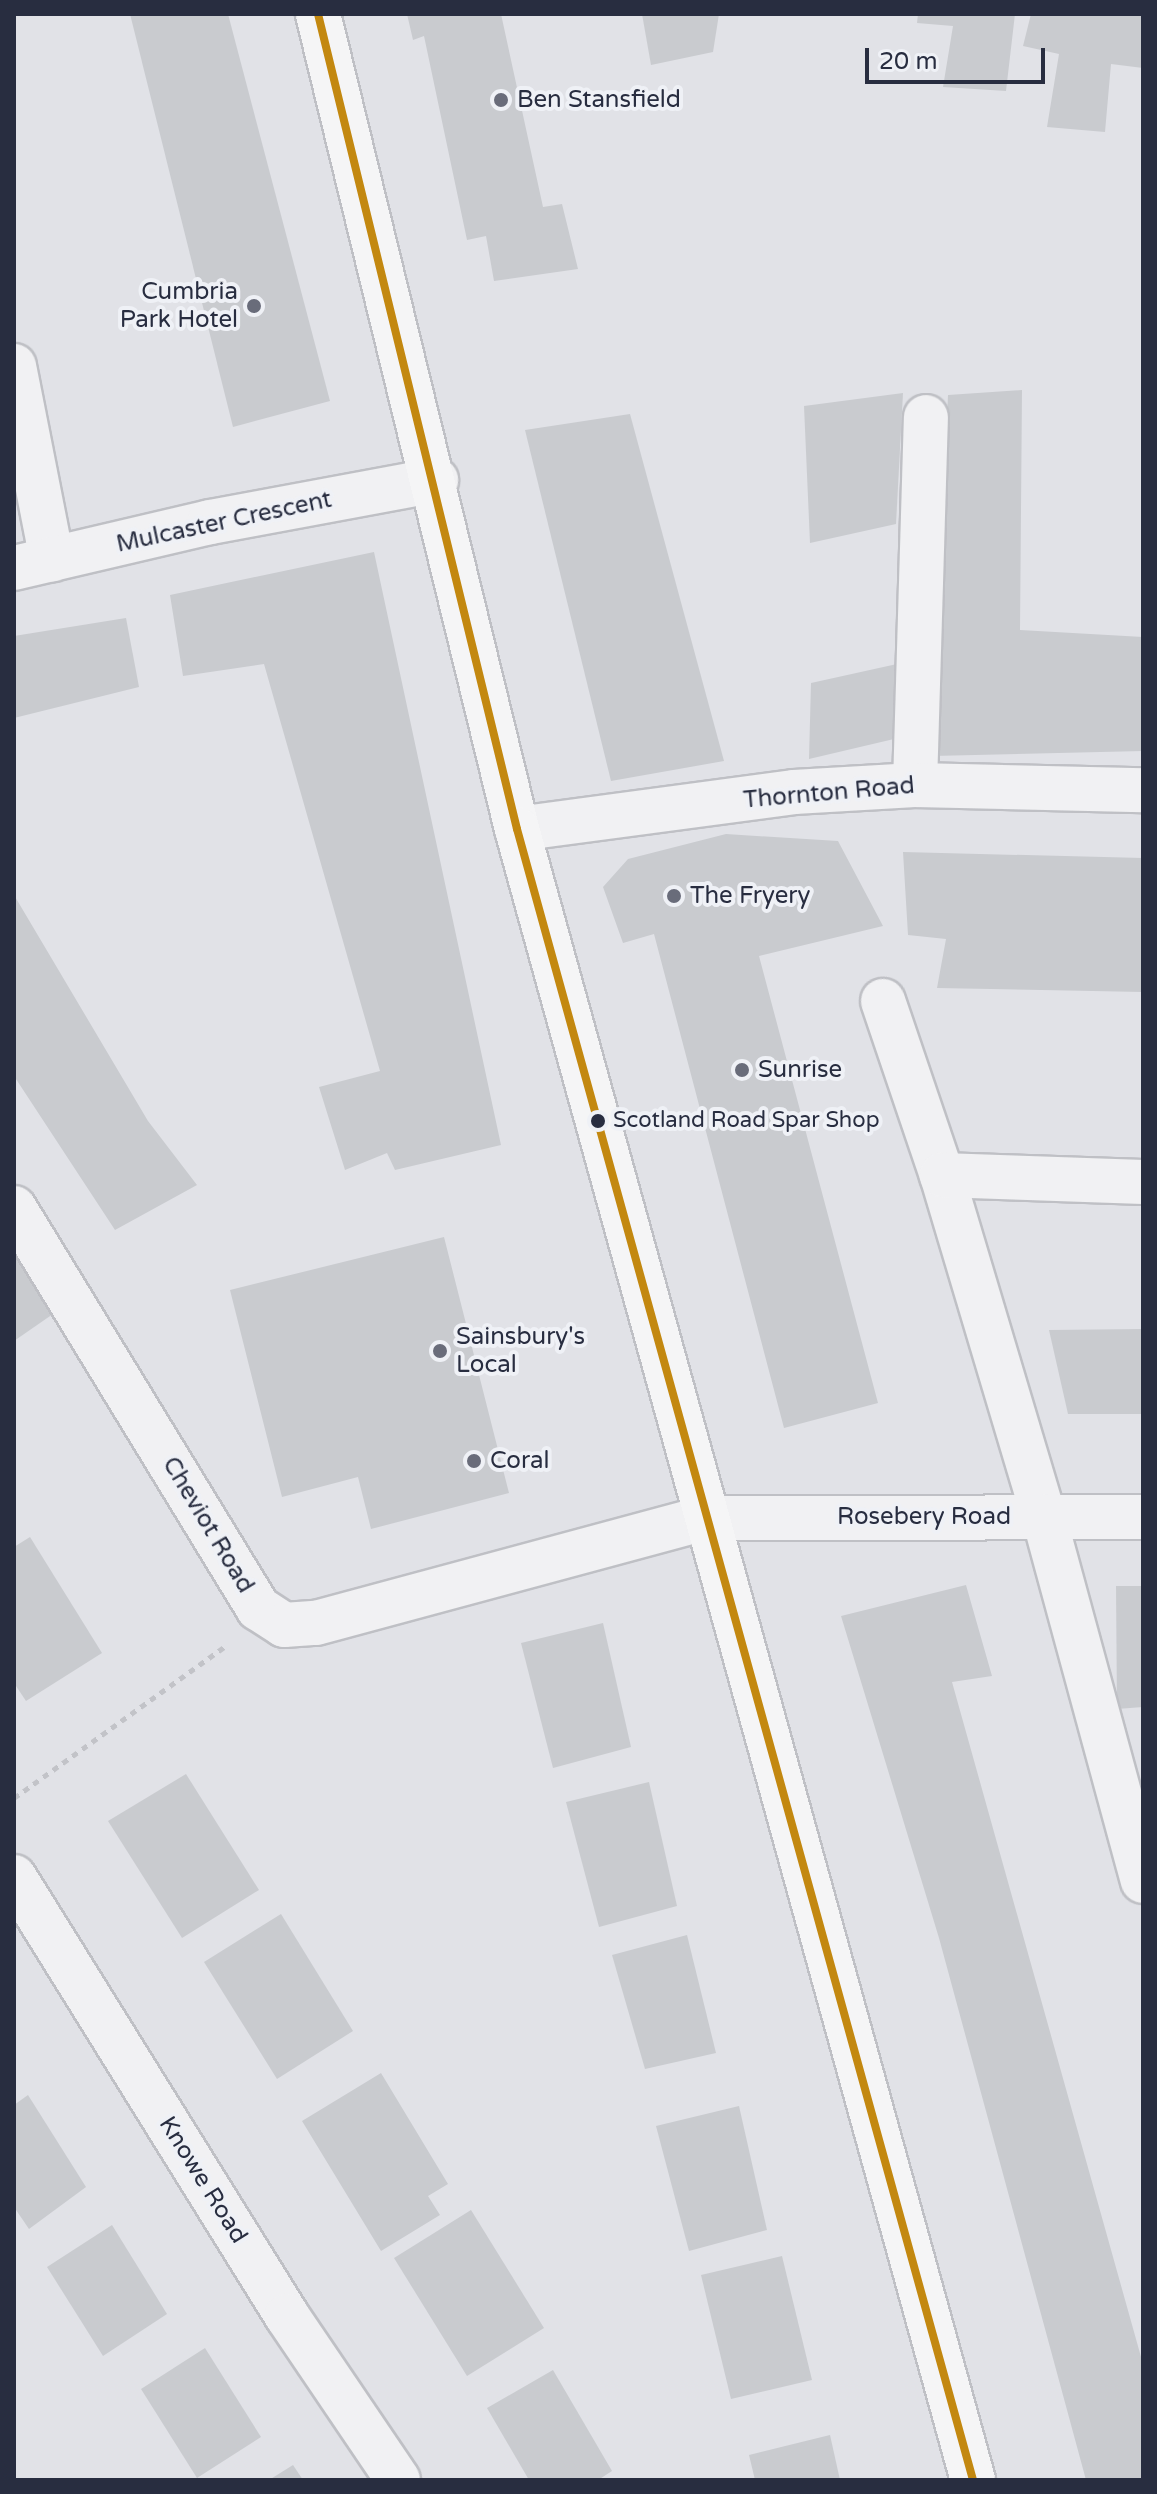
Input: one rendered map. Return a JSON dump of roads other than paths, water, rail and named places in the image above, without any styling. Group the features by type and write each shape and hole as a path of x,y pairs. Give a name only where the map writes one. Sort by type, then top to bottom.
{"main road":[{"path":"318,14 436,480 517,829 973,2480"}],"street":[{"path":"14,366 33,564"},
{"path":"915,785 926,417"},
{"name":"Mulcaster Crescent","path":"33,564 210,522 436,480"},
{"name":"Thornton Road","path":"517,829 794,792 915,785 1143,790"},
{"path":"883,1001 942,1175 1044,1517 1141,1865"},
{"path":"942,1175 1143,1182"},
{"name":"Cheviot Road","path":"14,1208 258,1608 284,1625 316,1623 705,1518"},
{"name":"Rosebery Road","path":"705,1518 1143,1517"},
{"name":"Knowe Road","path":"14,1877 287,2316 398,2480"}],"place":[{"name":"Ben Stansfield","path":"501,100"},
{"name":"Cumbria Park Hotel","path":"254,306"},
{"name":"The Fryery","path":"674,896"},
{"name":"Sunrise","path":"742,1070"},
{"name":"Scotland Road Spar Shop","path":"598,1121"},
{"name":"Sainsbury's Local","path":"440,1351"},
{"name":"Coral","path":"474,1461"}]}
